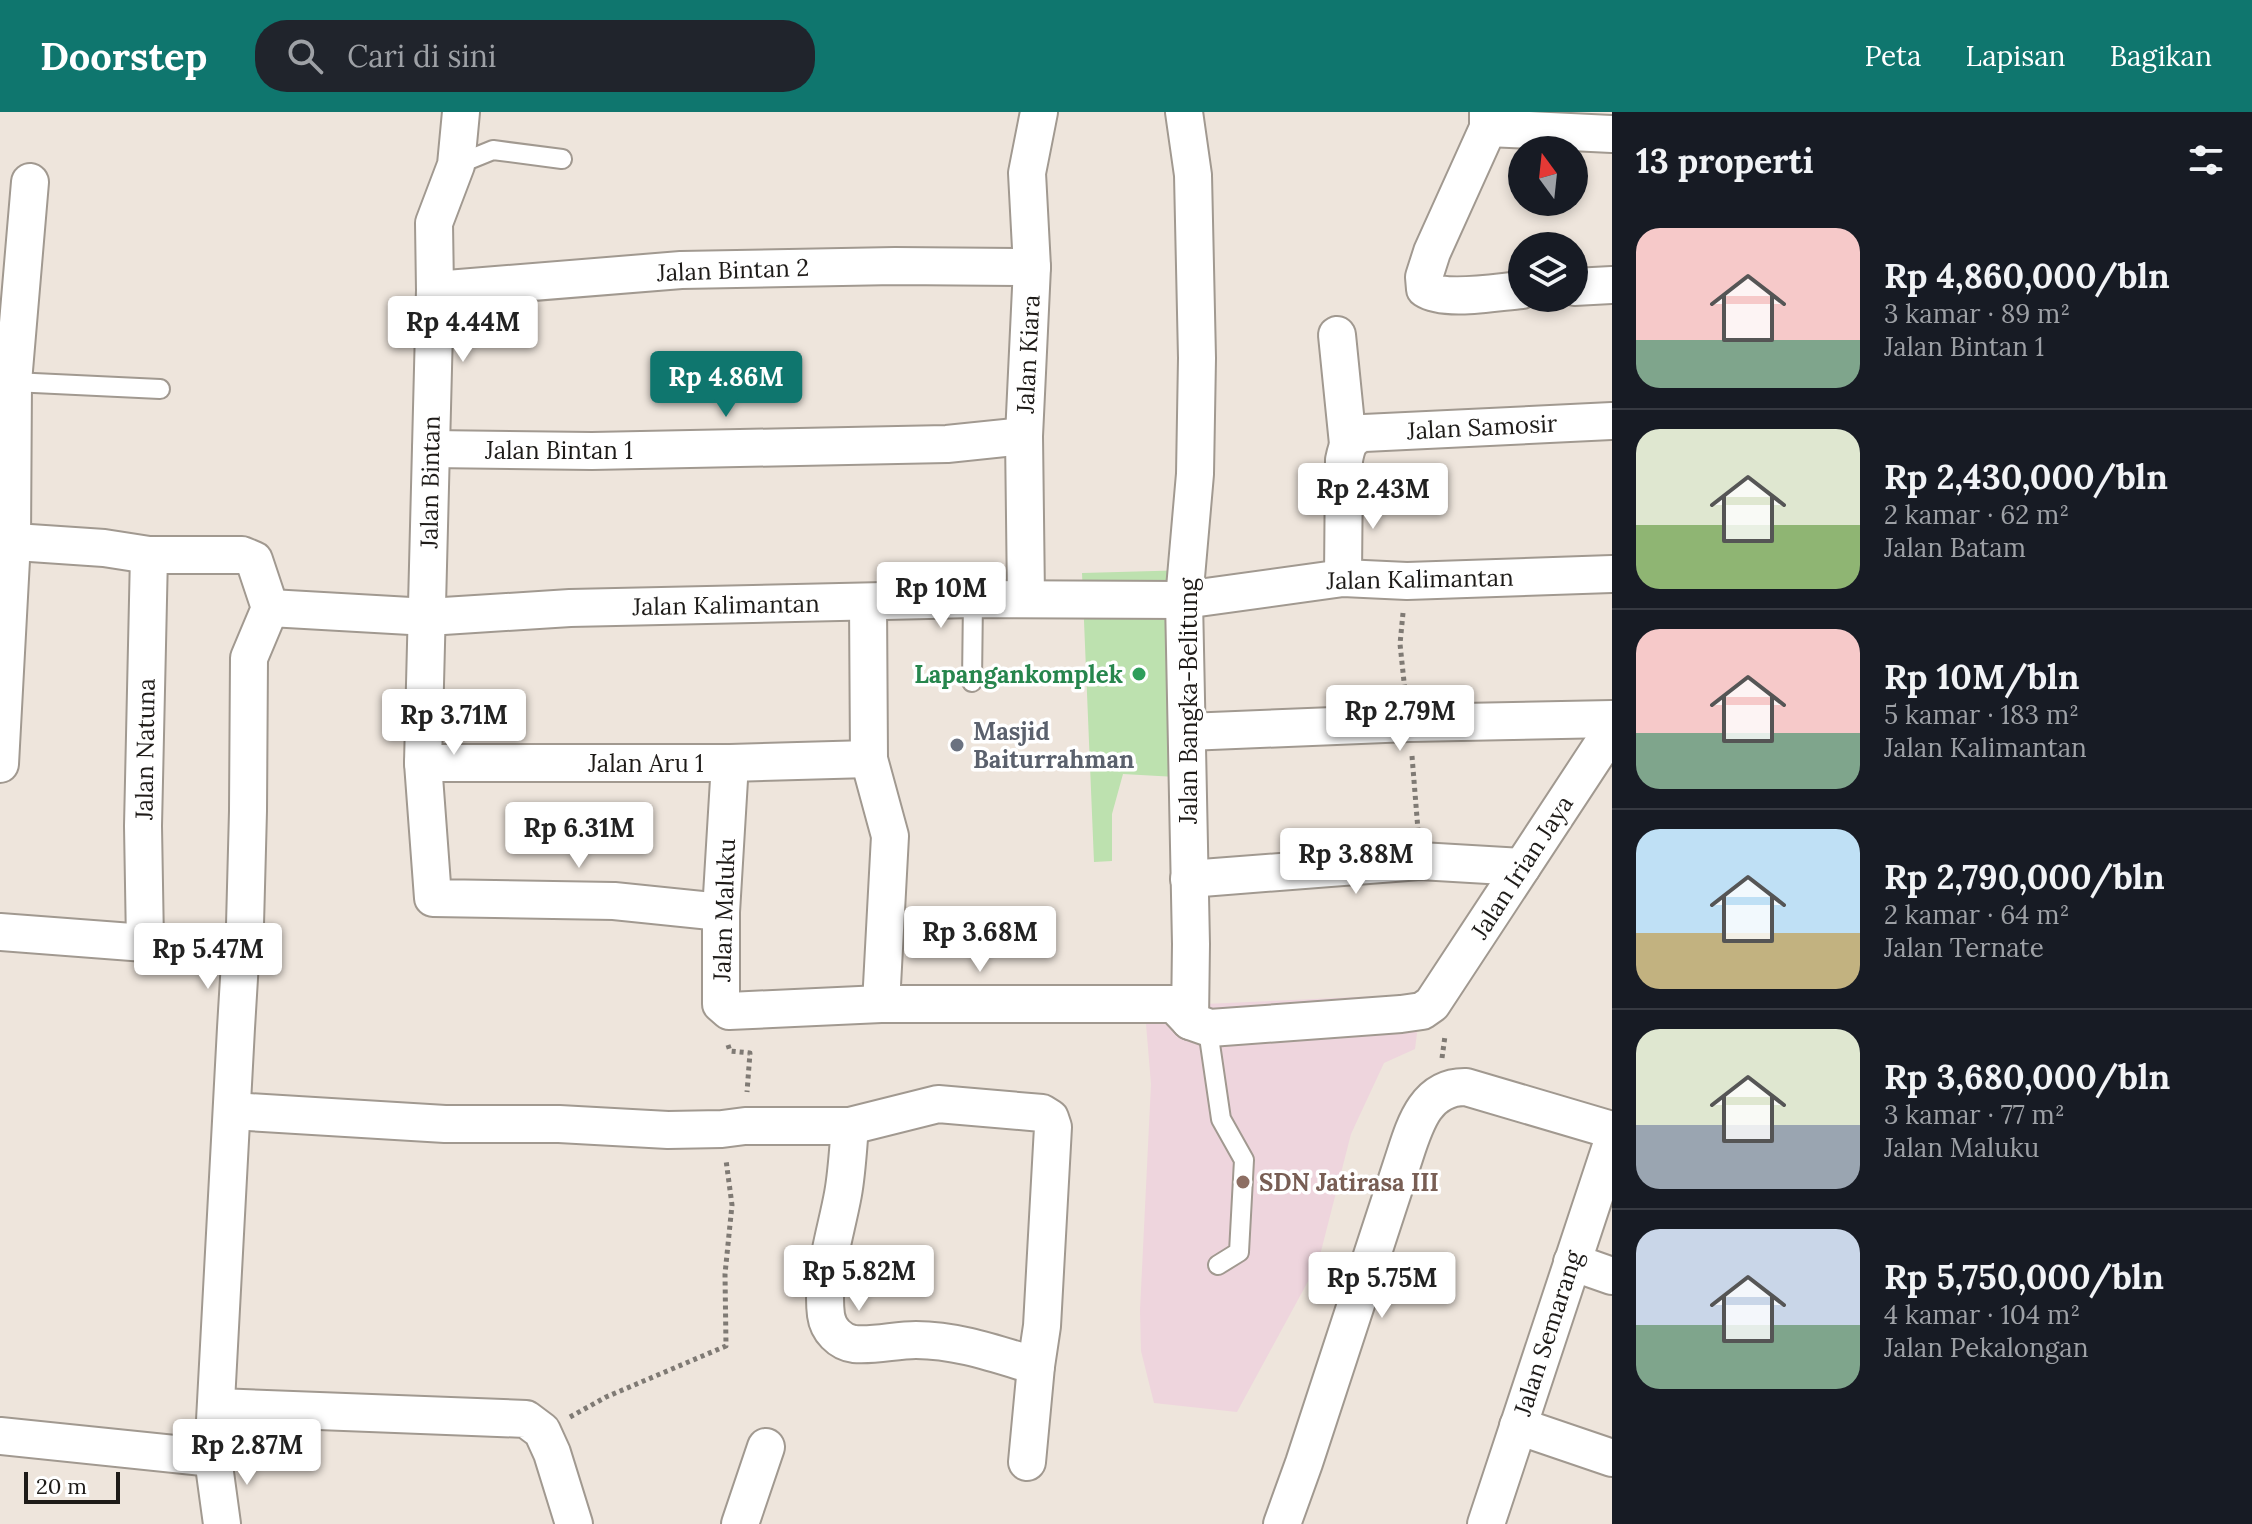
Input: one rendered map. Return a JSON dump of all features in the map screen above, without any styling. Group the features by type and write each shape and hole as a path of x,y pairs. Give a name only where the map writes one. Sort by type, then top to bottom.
{"street":[{"name":"Jalan Bintan","path":"461,112 456,165 434,223 423,763 433,898 614,901 721,912"},
{"name":"Jalan Kiara","path":"1026,598 1024,436 1032,267 1027,173 1039,112"},
{"name":"Jalan Bangka-Belitung","path":"1184,112 1193,175 1197,358 1195,474 1184,600 1190,1021"},
{"path":"1508,291 1447,295 1425,289 1424,277 1432,252 1488,120 1612,134"},
{"path":"0,764 13,382 30,182"},
{"name":"Jalan Bintan 2","path":"435,290 681,270 1032,267"},
{"path":"1588,286 1612,285"},
{"path":"1337,335 1348,444 1342,483 1343,578"},
{"name":"Jalan Samosir","path":"1348,444 1353,437 1364,433 1612,421"},
{"name":"Jalan Bintan 1","path":"431,449 592,451 947,444 1024,436"},
{"path":"6,541 104,548 149,555 242,555 254,560 270,608 249,658 245,925 241,945 213,1458 222,1524"},
{"name":"Jalan Natuna","path":"145,943 143,826 149,555"},
{"name":"Jalan Kalimantan","path":"270,608 428,617 570,608 1026,598 1184,600 1343,578 1407,581 1612,574"},
{"path":"868,602 869,759 890,836 881,1004"},
{"path":"1187,732 1612,719"},
{"name":"Jalan Irian Jaya","path":"1427,1007 1612,730"},
{"name":"Jalan Aru 1","path":"423,763 730,763 869,759"},
{"name":"Jalan Maluku","path":"730,763 721,912 721,1004 729,1011 881,1004 1174,1004 1190,1021 1210,1028 1401,1014 1427,1007"},
{"path":"1189,879 1420,861 1522,867"},
{"path":"0,932 145,943 241,945"},
{"path":"1282,1524 1401,1167 1427,1105 1451,1091 1612,1130"},
{"path":"232,1111 445,1124 559,1124 668,1130 850,1126 938,1104 1042,1113 1050,1118 1053,1127 1042,1326 1027,1462"},
{"path":"850,1126 844,1190 827,1276 826,1317 831,1330 840,1339 852,1344 940,1341 1036,1366"},
{"name":"Jalan Semarang","path":"1486,1524 1612,1143"},
{"path":"1572,1262 1612,1276"},
{"path":"217,1407 526,1419 542,1431 574,1524"},
{"path":"1518,1426 1612,1458"},
{"path":"0,1436 213,1458"},
{"path":"740,1524 766,1447"}],"lane":[{"path":"456,165 493,150 562,159"},
{"path":"13,382 160,389"},
{"path":"972,682 973,599"},
{"path":"1190,1021 1209,1037 1221,1119 1244,1160 1239,1252 1218,1265"}],"path":[{"path":"552,1453 566,1419 606,1397 726,1346 725,1274 732,1205 733,1128 750,1053 730,1051 721,1004"},
{"path":"1427,1007 1423,1026 1446,1034 1451,1091"}],"shaded area":[{"name":"SDN Jatirasa III","path":"1422,994 1415,1049 1384,1063 1351,1134 1318,1263 1237,1412 1154,1403 1141,1351 1140,1310 1151,1084 1144,1000 1204,1004"}],"green space":[{"name":"Lapangankomplek","path":"1191,570 1194,778 1123,774 1112,814 1112,861 1094,862 1082,573"}],"place":[{"name":"Lapangankomplek","path":"1139,674"},
{"name":"Masjid Baiturrahman","path":"957,745"},
{"name":"SDN Jatirasa III","path":"1243,1182"}]}
